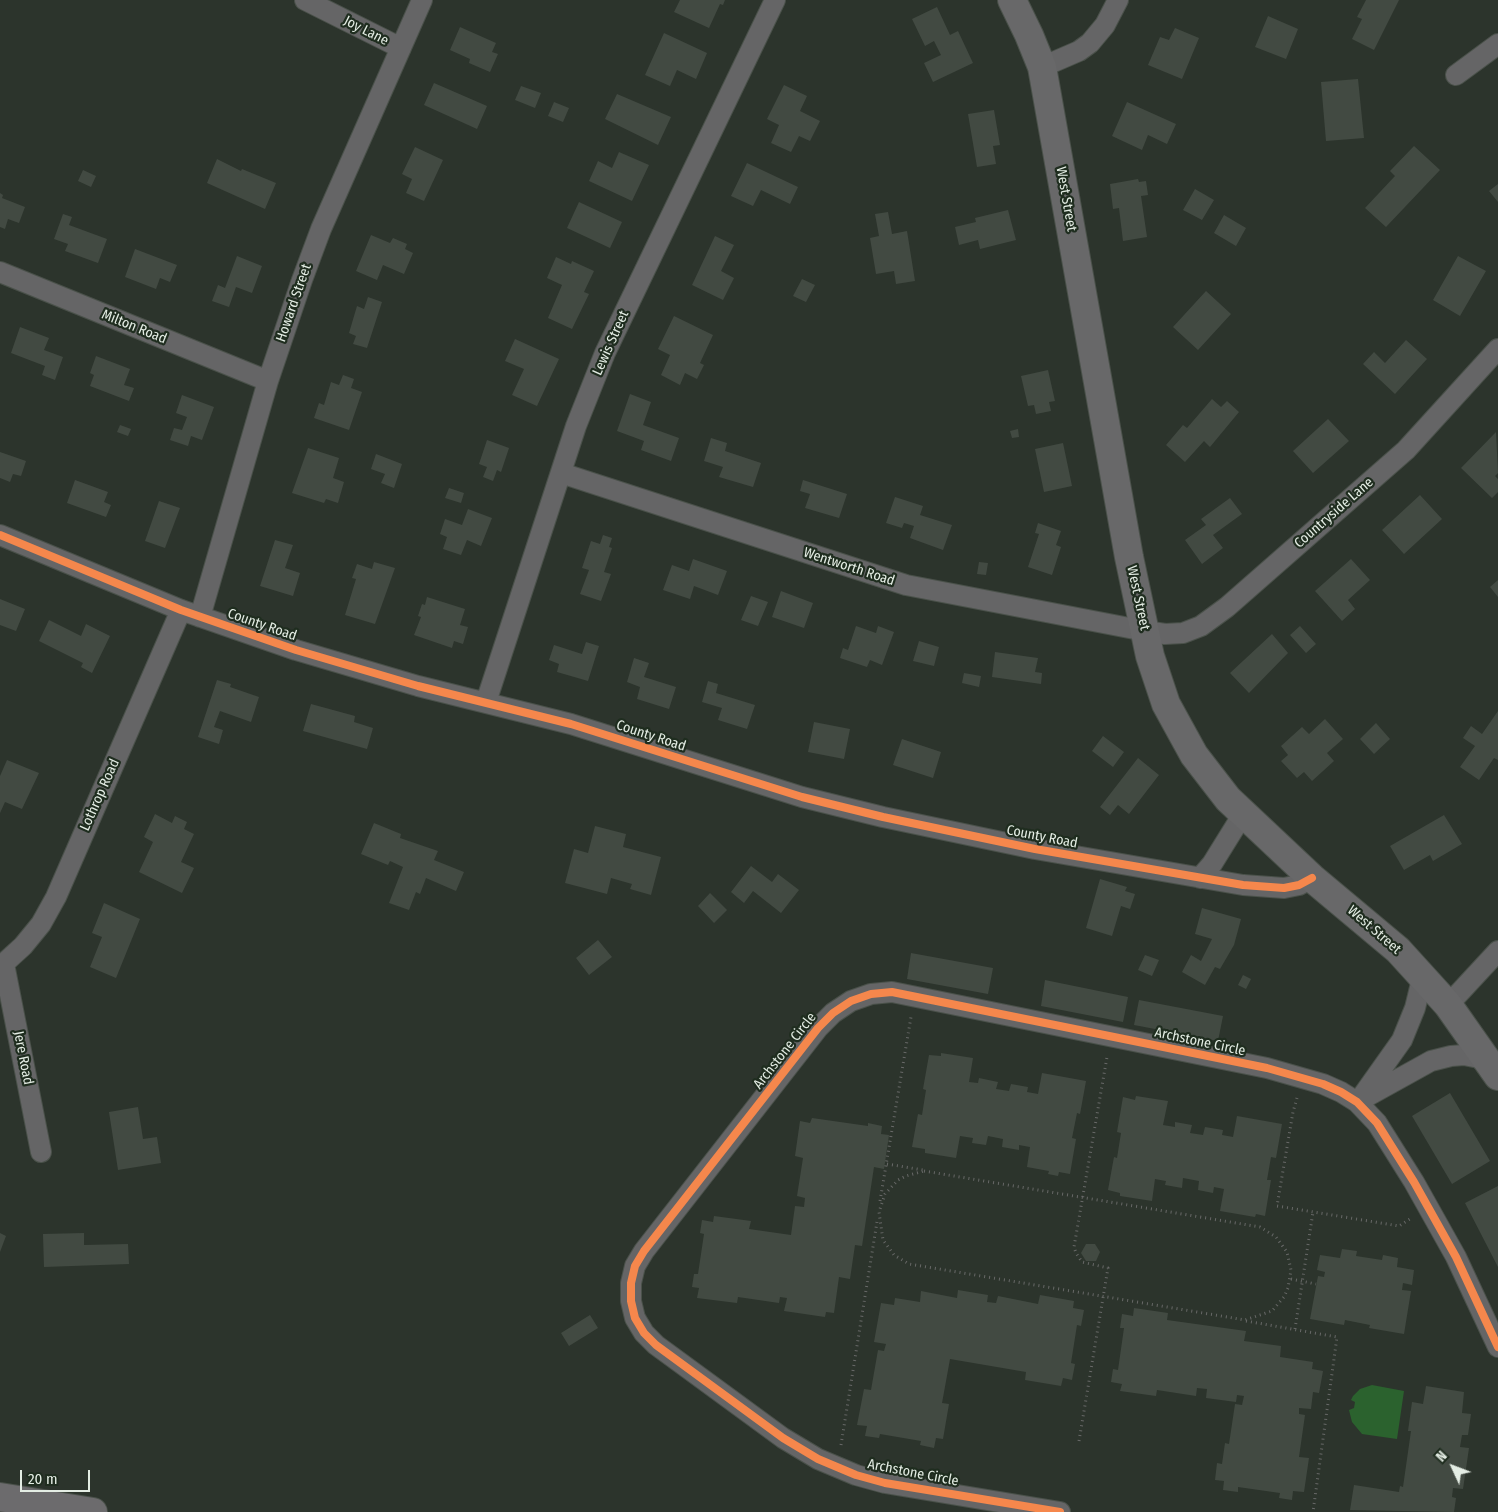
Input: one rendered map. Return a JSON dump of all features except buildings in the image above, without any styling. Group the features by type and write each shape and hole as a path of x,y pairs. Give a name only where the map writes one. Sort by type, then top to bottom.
{"highway":[{"path":"0,1497 93,1512"}],"main road":[{"name":"West Street","path":"1012,0 1030,34 1042,67 1129,557 1159,688 1178,729 1205,772 1243,814 1312,878 1375,928 1422,975 1448,1005 1498,1076"}],"street":[{"name":"Joy Lane","path":"305,0 400,48"},
{"name":"Howard Street","path":"200,618 268,381 321,229 422,0"},
{"name":"Lewis Street","path":"486,702 576,426 605,353 775,0"},
{"path":"1042,67 1079,51 1090,43 1105,25 1118,0"},
{"path":"1456,75 1498,44"},
{"name":"Milton Road","path":"0,272 268,381"},
{"name":"Countryside Lane","path":"1145,631 1165,634 1183,633 1200,626 1227,607 1406,450 1498,349"},
{"name":"Wentworth Road","path":"561,472 906,586 1145,631"},
{"name":"County Road","path":"0,535 200,618 364,671 571,724 802,797 1035,849 1200,878 1263,888 1299,885 1312,878"},
{"name":"Lothrop Road","path":"2,966 23,946 41,924 56,898 181,610"},
{"path":"1200,878 1212,864 1243,814"},
{"path":"1448,1005 1498,951"},
{"name":"Jere Road","path":"2,966 41,1152"},
{"path":"1357,1102 1402,1040 1415,1008 1422,975"},
{"name":"Archstone Circle","path":"1060,1512 885,1482 837,1468 783,1438 652,1342 635,1318 631,1301 631,1283 635,1266 644,1251 827,1017 851,1001 871,994 892,992 1267,1068 1332,1087 1357,1102 1383,1131 1429,1208 1475,1294 1498,1347"},
{"path":"1357,1102 1431,1062 1451,1056 1464,1055 1479,1058 1487,1063 1498,1076"}],"path":[{"path":"837,1468 914,996"},
{"path":"1079,1440 1108,1268 1084,1263 1079,1259 1075,1250 1111,1036"},
{"path":"1304,1079 1293,1112 1277,1206 1399,1226 1429,1208"},
{"path":"887,1164 1260,1227 1276,1237 1287,1252 1290,1261 1291,1279 1284,1297 1272,1311 1255,1318 1236,1319"},
{"path":"934,1172 915,1173 898,1180 885,1194 878,1212 882,1240 894,1254 910,1264 1337,1336 1313,1512"},
{"path":"1294,1329 1313,1212"},
{"path":"1291,1279 1316,1284"}],"shaded area":[{"path":"1372,1385 1404,1391 1397,1439 1362,1434 1352,1422 1349,1410 1354,1408 1355,1402 1351,1400 1353,1396 1360,1389"}],"cycle path":[{"path":"0,535 181,610 296,650 418,686 571,724 802,797 883,817 1035,849 1243,885 1284,888 1299,885 1312,878"},
{"path":"1060,1512 885,1483 856,1475 818,1459 783,1438 656,1345 644,1333 635,1318 631,1301 631,1283 635,1266 644,1251 818,1028 833,1013 851,1001 871,994 892,992 1267,1068 1323,1084 1341,1092 1357,1102 1377,1123 1414,1182 1456,1257 1498,1347"}]}
